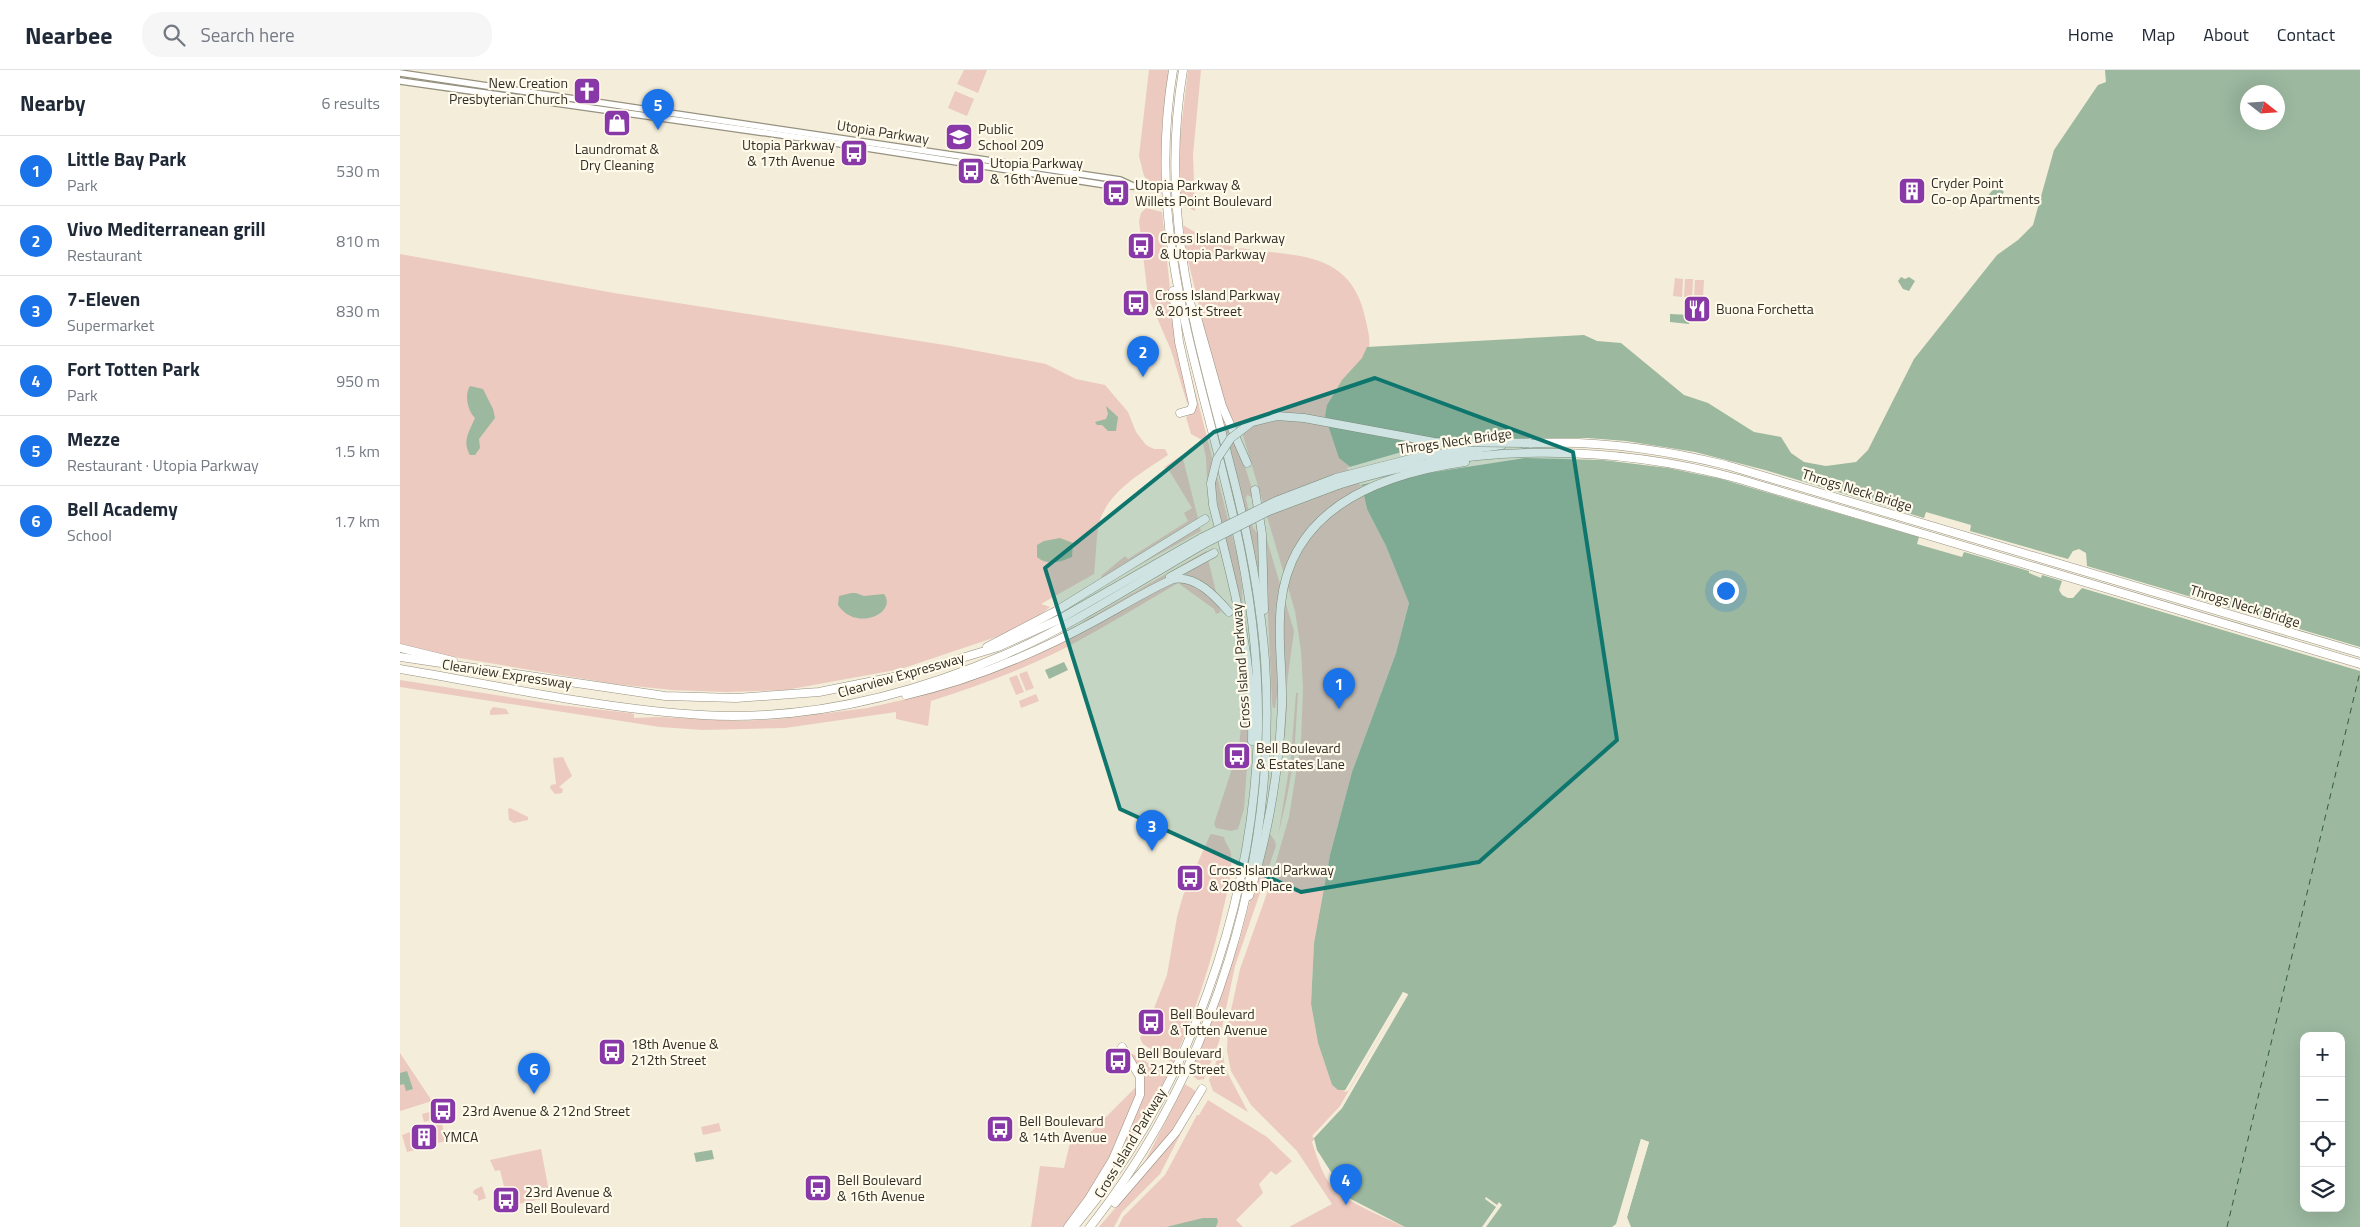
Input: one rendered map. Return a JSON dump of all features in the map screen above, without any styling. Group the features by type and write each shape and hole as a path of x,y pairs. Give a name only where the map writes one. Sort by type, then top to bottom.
{"highway":[{"name":"Cross Island Parkway","path":"1074,1227 1126,1159 1178,1065 1199,1012 1223,942 1237,889 1254,782 1258,722 1256,658 1251,613 1231,505 1183,319 1167,219 1165,146 1173,70"},
{"name":"Cross Island Parkway","path":"1090,1227 1126,1179 1158,1126 1181,1083 1205,1025 1229,955 1246,892 1259,810 1265,745 1265,662 1261,619 1250,549 1199,349 1182,262 1176,210 1175,164 1177,120 1183,70"},
{"path":"1167,219 1176,327 1193,404 1191,410 1180,413"},
{"path":"1182,262 1222,406 1247,463"},
{"path":"1247,835 1252,741 1250,677 1244,633 1213,505 1211,483 1217,459 1231,438 1249,424 1272,416 1298,417 1434,442 1529,443"},
{"name":"Throgs Neck Bridge","path":"1337,481 1422,456 1529,443 1621,446 1679,454 1735,467 2360,653"},
{"path":"1229,955 1253,884 1273,783 1282,705 1280,636 1282,596 1293,561 1313,528 1339,504 1366,489 1407,473 1530,453"},
{"name":"Throgs Neck Bridge","path":"1337,481 1437,461 1530,453 1632,457 1720,474 2360,664"},
{"name":"Clearview Expressway","path":"400,657 665,696 736,698 819,692 882,680 936,666 980,651 998,648 1058,620 1203,541 1337,481"},
{"path":"1255,490 1262,534 1265,662"},
{"path":"980,651 1056,611 1205,519"},
{"name":"Clearview Expressway","path":"400,670 614,705 703,715 808,711 864,702 962,672 1022,647 1203,541"},
{"path":"864,702 931,689 1002,664 1095,621 1214,553"},
{"path":"1156,586 1173,579 1187,578 1211,593 1229,612"},
{"path":"400,648 539,678"},
{"path":"400,674 614,705"},
{"path":"1068,1227 1088,1200 1113,1158 1140,1095 1140,1077 1122,1047"},
{"path":"1090,1227 1168,1142 1184,1121 1202,1089"}],"main road":[{"name":"Utopia Parkway","path":"400,73 1110,179 1133,186 1119,187 809,139 400,81"}],"highlighted area":[{"path":"1375,378 1573,452 1617,740 1479,862 1301,892 1120,809 1045,568 1214,432"}],"shaded area":[{"path":"964,70 987,70 978,93 957,84"},
{"path":"1149,70 1169,70 1162,124 1161,194 1144,176 1139,156"},
{"path":"1188,70 1201,70 1193,155 1195,211 1180,203 1179,146"},
{"path":"2105,70 2360,70 2360,1227 1631,1227 1627,1217 1649,1142 1641,1139 1616,1224 1612,1227 1405,1227 1347,1197 1317,1150 1314,1138 1342,1108 1408,995 1403,992 1346,1090 1338,1090 1332,1085 1318,1043 1311,1004 1314,943 1330,855 1352,772 1396,653 1409,603 1386,546 1367,509 1361,482 1353,469 1339,458 1325,416 1327,405 1342,380 1362,358 1367,347 1584,335 1597,341 1621,343 1684,395 1708,403 1754,432 1781,437 1791,453 1804,462 1826,466 1856,462 1868,450 1914,359 1997,255 2018,240 2033,225 2054,150 2098,85 2106,82"},
{"path":"955,91 974,99 967,116 948,108"},
{"path":"1997,185 2004,192 1992,206 1985,199"},
{"path":"1146,208 1162,212 1174,328 1189,403 1187,403 1171,350 1148,297 1139,221 1141,213"},
{"path":"1183,225 1198,234 1199,232 1223,244 1244,249 1287,254 1326,264 1342,274 1355,290 1367,326 1369,347 1359,363 1333,395 1325,416 1361,482 1367,509 1386,546 1409,602 1396,653 1352,772 1330,855 1314,943 1311,1004 1318,1043 1332,1085 1338,1090 1403,992 1408,994 1342,1108 1312,1142 1323,1172 1333,1188 1356,1204 1405,1227 1289,1227 1332,1204 1297,1151 1251,1105 1231,1071 1227,1051 1228,1024 1240,969 1266,896 1289,817 1301,741 1303,689 1301,651 1295,611 1239,422 1234,428 1227,412 1201,324 1203,323 1187,256"},
{"path":"400,254 614,293 951,346 1046,364 1076,379 1105,385 1128,412 1136,432 1146,445 1154,449 1165,449 1168,455 1128,483 1105,509 1099,525 1094,574 1041,604 1050,607 1033,620 1002,635 901,669 786,690 726,692 672,690 614,684 430,653 400,646"},
{"path":"1901,277 1905,279 1909,277 1915,281 1909,291 1903,289 1898,281"},
{"path":"1675,278 1683,279 1682,297 1673,296"},
{"path":"1685,279 1693,279 1692,298 1684,297"},
{"path":"1695,280 1704,280 1703,298 1694,298"},
{"path":"1670,314 1690,315 1689,324 1670,322"},
{"path":"1186,355 1238,559 1242,587 1243,617 1218,509 1215,482 1207,481 1206,457 1202,440 1191,434 1186,417 1194,412 1196,407"},
{"path":"470,386 483,389 493,409 495,418 479,439 480,448 475,455 470,455 466,441 475,418 470,411 468,403 467,394"},
{"path":"1106,406 1118,417 1116,431 1108,431 1102,425 1097,425 1095,422 1106,419 1108,414"},
{"path":"1222,412 1240,453 1254,496 1260,530 1261,567 1257,567 1220,413","holes":["1247,495 1252,497 1257,533 1253,528 1246,499"]},
{"path":"1182,455 1198,518 1195,523 1193,521 1102,578 1101,576 1125,556 1128,559 1188,521 1184,513 1192,508 1167,467 1163,468"},
{"path":"1200,527 1201,531 1105,584 1188,532 1190,534"},
{"path":"1264,530 1294,631 1286,691 1285,737 1283,731 1285,703 1284,635 1277,635 1279,685 1275,708 1273,708 1272,702"},
{"path":"1060,538 1073,543 1072,557 1059,562 1045,562 1037,557 1037,545 1044,541"},
{"path":"1206,551 1207,555 1119,606 1086,622 1082,622"},
{"path":"1208,559 1217,596 1193,578 1184,574"},
{"path":"1186,581 1215,599 1221,612 1216,614 1214,609 1178,583 1069,646 1001,676 931,701 928,726 896,719 896,712 785,728 703,730 660,727 400,687 400,680 559,705 630,713 634,714 634,718 659,717 739,721 781,719 867,708 911,698 959,683 1095,625 1171,582"},
{"path":"851,593 864,596 884,594 887,601 881,613 865,619 855,618 838,605 839,596"},
{"path":"1064,662 1068,670 1049,679 1045,670"},
{"path":"1027,671 1034,688 1026,691 1019,674"},
{"path":"1017,675 1024,692 1016,695 1009,678"},
{"path":"1246,676 1248,752 1244,809 1238,829 1231,831 1216,828 1214,824 1239,747"},
{"path":"1296,693 1298,693 1294,758 1278,836 1291,757"},
{"path":"1036,694 1039,701 1021,708 1019,701"},
{"path":"493,707 506,709 509,714 490,715"},
{"path":"563,757 572,776 559,787 563,789 562,793 555,794 550,788 551,785 556,784 553,758"},
{"path":"510,808 528,817 528,820 514,823 509,820 508,809"},
{"path":"1268,831 1276,846 1235,966 1219,1042 1204,1079 1198,1080 1190,1074 1240,939"},
{"path":"1212,834 1224,837 1230,849 1230,877 1207,972 1195,1009 1173,1063 1143,1044 1140,1038 1153,1017 1151,1016 1167,975 1177,917 1183,896"},
{"path":"1222,1047 1225,1068 1248,1112 1213,1091 1209,1080"},
{"path":"400,1053 432,1101 400,1111"},
{"path":"1131,1053 1168,1074 1132,1143 1090,1202 1142,1094 1129,1054"},
{"path":"407,1071 413,1089 406,1091 404,1084 400,1085 400,1073"},
{"path":"1185,1084 1197,1094 1178,1125 1141,1169"},
{"path":"1138,1085 1138,1092 1112,1156 1086,1200 1065,1227 1031,1227 1040,1166 1064,1168 1070,1143 1068,1139 1073,1135 1080,1143"},
{"path":"1208,1100 1267,1137 1292,1161 1276,1175 1271,1171 1259,1184 1263,1193 1236,1220 1243,1227 1216,1227 1218,1222 1211,1218 1166,1227 1118,1227 1123,1217 1165,1175 1197,1115 1199,1115"},
{"path":"1195,1106 1160,1174 1122,1212 1114,1227 1099,1227 1158,1158"},
{"path":"437,1110 439,1118 424,1122 422,1114"},
{"path":"719,1123 721,1131 703,1135 701,1127"},
{"path":"442,1124 446,1141 438,1143 433,1126"},
{"path":"431,1126 436,1144 428,1146 423,1129"},
{"path":"421,1129 426,1147 417,1149 413,1132"},
{"path":"410,1132 415,1150 407,1152 402,1135"},
{"path":"541,1149 550,1197 509,1206 500,1170 495,1171 490,1160"},
{"path":"712,1150 714,1159 696,1162 694,1153"},
{"path":"482,1186 486,1198 478,1201 478,1196 473,1193 474,1190"},
{"path":"1203,1218 1217,1218 1216,1227 1166,1227"}],"pier":[{"path":"1323,418 1433,438 1588,438 1626,441 1695,452 1765,470 1924,518 1926,512 1971,525 1970,531 2068,559 2073,551 2079,549 2086,553 2087,566 2360,647 2360,671 2082,588 2073,598 2068,598 2062,595 2059,590 2062,581 2042,575 2041,578 2029,573 2029,571 1964,552 1962,557 1917,544 1919,537 1721,479 1668,468 1603,460 1525,458 1415,475 1363,494 1360,487 1370,483 1360,485 1351,471 1346,468 1426,445 1326,425"},
{"path":"1403,992 1408,994 1342,1108 1314,1138 1312,1136 1340,1106 1404,995 1348,1091 1344,1092"},
{"path":"1641,1139 1649,1142 1626,1220 1625,1216 1646,1143 1642,1142 1619,1225 1616,1227"},
{"path":"1486,1197 1497,1205 1499,1202 1502,1205 1486,1227 1482,1227 1496,1207 1485,1199"}],"ferry route":[{"path":"2227,1227 2360,672"}],"place":[{"name":"New Creation Presbyterian Church","path":"587,91"},
{"name":"Laundromat & Dry Cleaning","path":"617,123"},
{"name":"Mezze","path":"658,130"},
{"name":"Public School 209","path":"959,137"},
{"name":"Utopia Parkway & 17th Avenue","path":"854,153"},
{"name":"Utopia Parkway & 16th Avenue","path":"971,171"},
{"name":"Cryder Point Co-op Apartments","path":"1912,191"},
{"name":"Utopia Parkway & Willets Point Boulevard","path":"1116,193"},
{"name":"Cross Island Parkway & Utopia Parkway","path":"1141,246"},
{"name":"Cross Island Parkway & 201st Street","path":"1136,303"},
{"name":"Buona Forchetta","path":"1697,309"},
{"name":"Vivo Mediterranean grill","path":"1143,377"},
{"name":"Little Bay Park","path":"1339,709"},
{"name":"Bell Boulevard & Estates Lane","path":"1237,756"},
{"name":"7-Eleven","path":"1152,851"},
{"name":"Cross Island Parkway & 208th Place","path":"1190,878"},
{"name":"Bell Boulevard & Totten Avenue","path":"1151,1022"},
{"name":"18th Avenue & 212th Street","path":"612,1052"},
{"name":"Bell Boulevard & 212th Street","path":"1118,1061"},
{"name":"Bell Academy","path":"534,1094"},
{"name":"23rd Avenue & 212nd Street","path":"443,1111"},
{"name":"Bell Boulevard & 14th Avenue","path":"1000,1129"},
{"name":"YMCA","path":"424,1137"},
{"name":"Bell Boulevard & 16th Avenue","path":"818,1188"},
{"name":"23rd Avenue & Bell Boulevard","path":"506,1200"},
{"name":"Fort Totten Park","path":"1346,1205"}]}
